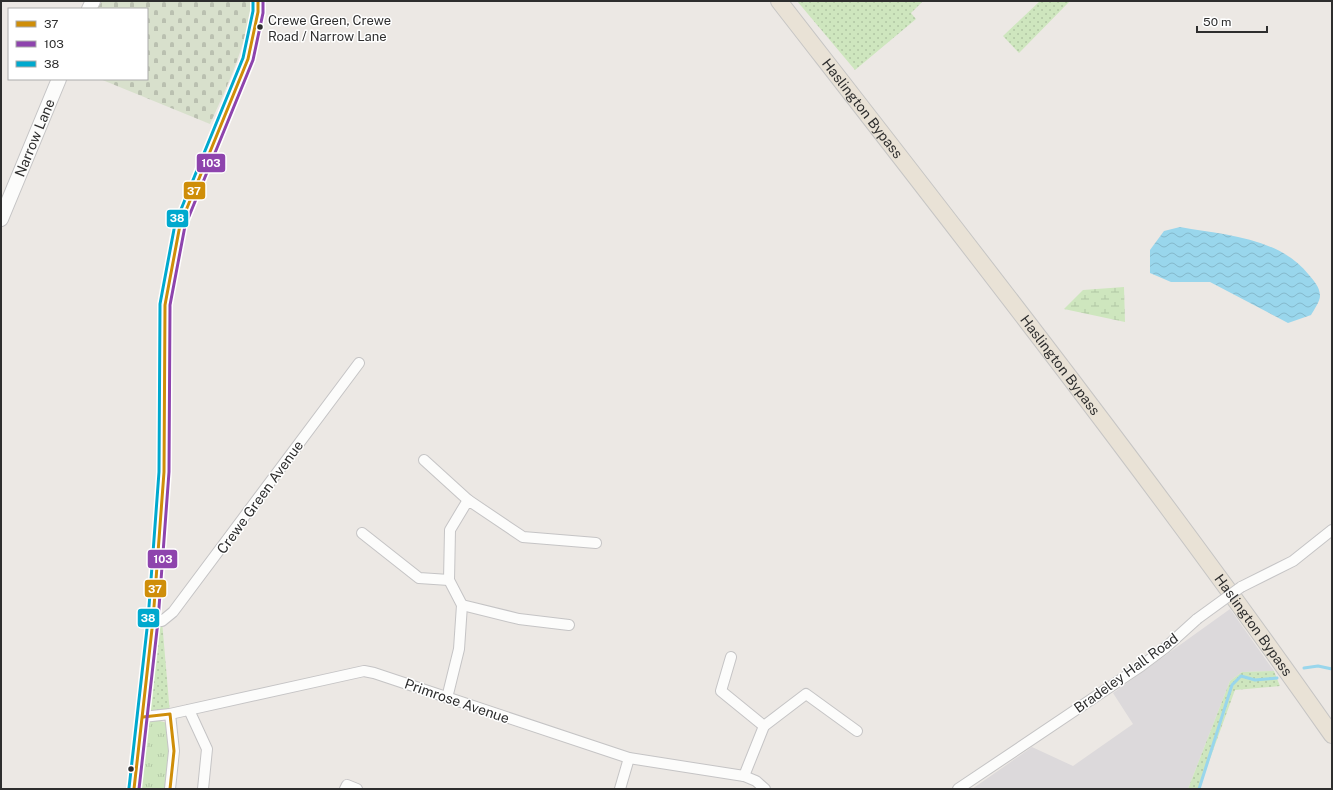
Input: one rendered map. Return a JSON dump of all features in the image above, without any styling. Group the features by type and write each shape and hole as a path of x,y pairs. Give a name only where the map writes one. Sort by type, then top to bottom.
{"highway":[{"name":"Haslington Bypass","path":"779,1 1089,401 1248,616 1332,735"}],"main road":[{"name":"Narrow Lane","path":"1,219 59,80"}],"street":[{"path":"134,789 144,717 164,472 165,305 180,225 248,59 258,12 258,1"},
{"name":"Crewe Green Avenue","path":"153,620 162,621 173,612 359,363"},
{"path":"424,460 468,500 523,537 596,543"},
{"path":"447,698 459,650 462,605 449,580 450,530 468,500"},
{"name":"Bradeley Hall Road","path":"958,789 1141,666 1165,648 1197,619 1241,587 1293,561 1332,530"},
{"path":"362,532 419,578 449,580"},
{"path":"462,605 519,619 569,625"},
{"path":"731,657 721,691 764,726"},
{"name":"Primrose Avenue","path":"144,717 170,714 364,671 374,673 629,758 744,776 756,781 765,789"},
{"path":"744,776 764,726 806,694 857,731"},
{"path":"189,710 207,749 203,789"},
{"path":"170,714 174,750 170,789"},
{"path":"620,789 629,758"},
{"path":"346,787 357,789"}],"shaded area":[{"path":"1230,609 1274,671 1242,672 1230,681 1188,789 972,789 1032,747 1073,766 1133,724 1113,693"}],"green space":[{"path":"102,1 252,1 246,33 236,64 210,124 102,80 148,80 148,8 98,8"},
{"path":"797,1 923,1 911,13 916,19 855,70"},
{"path":"1040,1 1070,1 1019,53 1003,36"},
{"path":"1124,287 1125,322 1064,309 1083,290"},
{"path":"153,620 162,621 170,714 143,717"},
{"path":"1274,671 1280,686 1235,690 1199,789 1188,789 1230,681 1242,672"},
{"path":"143,717 168,723 170,789 134,789"}],"water":[{"path":"1180,227 1250,240 1267,245 1282,253 1297,262 1315,282 1320,293 1317,306 1311,315 1288,323 1210,282 1171,282 1150,273 1150,250 1164,231"}],"waterway":[{"path":"1304,668 1318,666 1332,669"},
{"path":"1199,789 1232,685 1241,676 1255,680 1277,678"}],"transit line":[{"name":"38","path":"129,788 148,620 159,472 160,304 175,224 243,58 253,11 253,1"},
{"name":"37","path":"134,789 153,620 164,472 165,305 180,225 248,59 258,12 258,1"},
{"name":"103","path":"139,789 158,621 169,472 170,305 185,226 253,60 263,13 263,1"},
{"name":"37","path":"143,717 170,714 174,751 170,789"}],"place":[{"name":"Crewe Green, Crewe Road / Narrow Lane","path":"260,27"}]}
